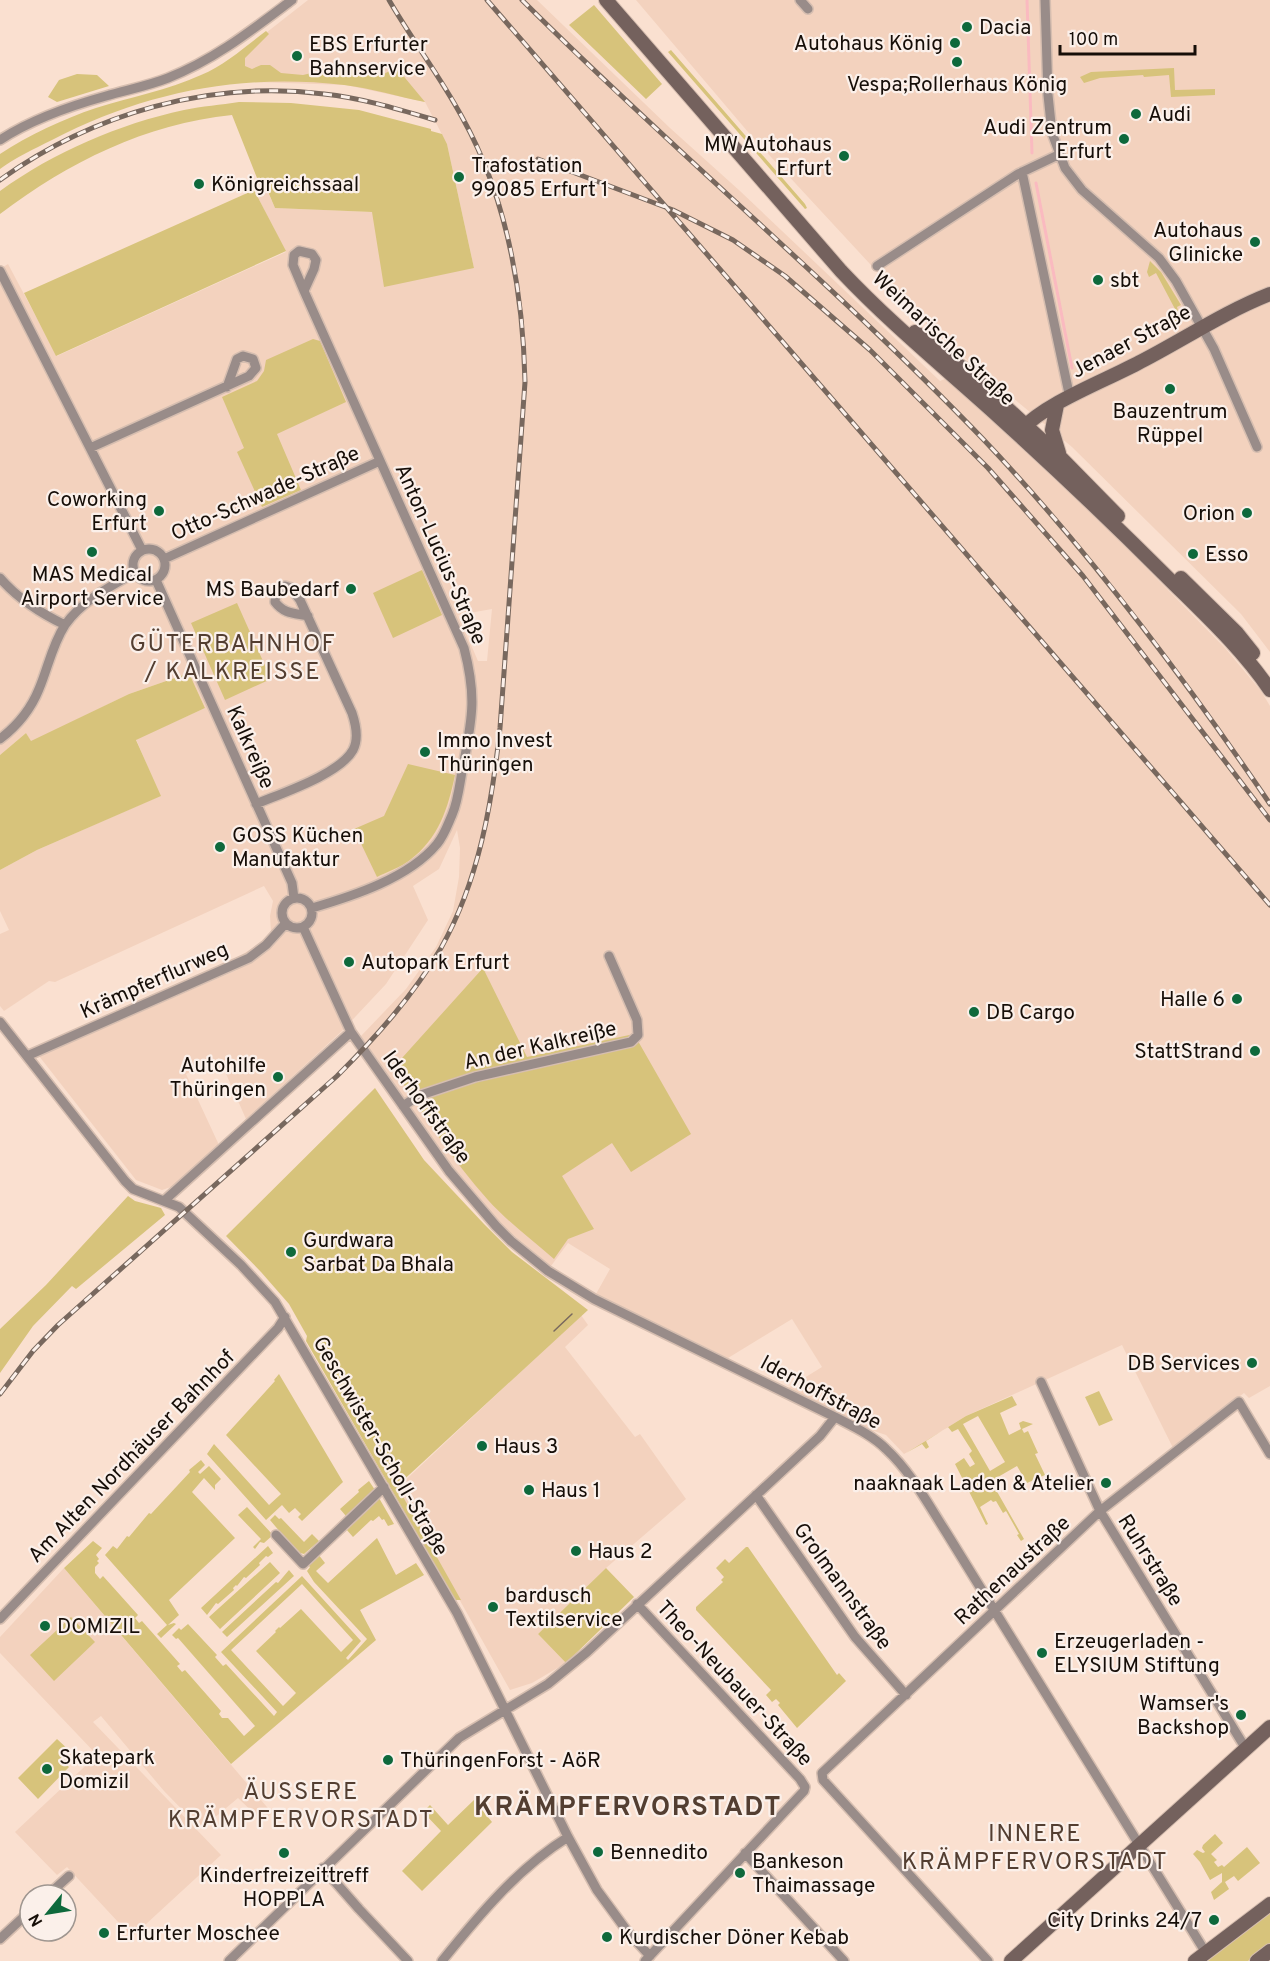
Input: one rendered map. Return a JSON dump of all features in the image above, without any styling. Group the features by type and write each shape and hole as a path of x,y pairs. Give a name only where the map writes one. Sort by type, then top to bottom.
{"main road":[{"name":"Weimarische Straße","path":"606,0 875,306 1022,429 1061,458 1237,633 1270,676"},
{"name":"Weimarische Straße","path":"618,0 884,303 919,335 968,372 1119,530 1219,629 1244,656 1270,690"},
{"name":"Jenaer Straße","path":"1022,429 1057,405 1141,362 1230,312 1270,294"},
{"path":"1057,405 1053,430 1061,458"},
{"path":"1011,1961 1270,1727"},
{"path":"1200,1957 1270,1904"},
{"path":"1257,1961 1270,1951"}],"street":[{"path":"0,140 46,116 78,104 157,82 197,65 238,41 292,0"},
{"path":"800,0 808,9"},
{"path":"1045,0 1049,117 1058,155 1082,190 1159,258 1176,281 1218,356 1257,447"},
{"path":"877,266 1022,172 1058,155"},
{"path":"1022,172 1062,371 1070,398"},
{"path":"0,271 142,550"},
{"name":"Anton-Lucius-Straße","path":"304,291 464,648 471,673 473,697 470,730 453,813 439,843 404,871 368,889 312,908"},
{"path":"90,448 227,387"},
{"name":"Otto-Schwade-Straße","path":"164,559 380,461"},
{"path":"153,549 164,559 163,573 156,580 142,580 132,568 134,557 142,550 153,549"},
{"path":"0,740 11,731 27,711 39,690 55,645 65,625 92,598 134,573"},
{"path":"0,578 41,614 65,625"},
{"name":"Kalkreiße","path":"156,580 292,883 294,898"},
{"path":"256,804 332,770 344,761 353,750 356,741 352,713 308,616"},
{"path":"294,898 306,900 312,908 312,917 303,927 294,928 283,919 283,908 288,900 294,898"},
{"name":"Krämpferflurweg","path":"27,1056 249,958 266,945 286,923"},
{"path":"165,1200 351,1032 303,927"},
{"name":"An der Kalkreiße","path":"403,1106 418,1096 475,1077 631,1042 638,1035 638,1020 609,956"},
{"name":"Geschwister-Scholl-Straße","path":"0,1022 133,1189 179,1207 241,1265 275,1302 457,1613 568,1838 597,1890 647,1958"},
{"name":"Iderhoffstraße","path":"351,1032 449,1171 496,1226 548,1271 594,1299 835,1417 870,1436 886,1449 904,1469 995,1611 1139,1845 1200,1957"},
{"name":"Am Alten Nordhäuser Bahnhof","path":"0,1618 272,1336 285,1317"},
{"name":"Ruhrstraße","path":"1041,1382 1100,1511 1246,1749"},
{"name":"Rathenaustraße","path":"821,1777 822,1773 1100,1511 1239,1402 1270,1454"},
{"path":"229,1961 459,1738 549,1684 588,1652 820,1436 835,1417"},
{"path":"276,1535 303,1564 384,1487"},
{"name":"Grolmannstraße","path":"756,1495 855,1636 906,1695"},
{"name":"Theo-Neubauer-Straße","path":"637,1604 804,1782 804,1791 745,1853"},
{"name":"Theo-Neubauer-Straße","path":"821,1777 988,1961"},
{"path":"442,1961 476,1919 503,1892 556,1845 568,1838"},
{"path":"647,1958 745,1853 844,1961"},
{"path":"323,1868 358,1909 408,1961"},
{"path":"61,1883 69,1876"},
{"path":"0,1939 18,1922"}],"shaded area":[{"path":"308,0 537,0 940,381 947,378 1112,533 1225,648 1261,691 1270,706 1270,1386 1249,1398 1244,1393 1173,1448 1122,1345 966,1416 904,1454 886,1435 871,1430 788,1388 822,1367 792,1319 728,1358 596,1294 610,1269 568,1243 551,1266 499,1223 453,1168 361,1036 406,989 436,947 453,911 459,877 460,848 457,830 439,869 413,886 428,920 386,984 342,1031 246,1119 219,1058 186,1074 219,1145 174,1186 162,1190 136,1180 39,1056 237,970 233,960 261,943 271,932 270,916 273,901 264,886 55,982 49,981 4,1011 0,1006 0,934 9,930 0,911 0,870 37,850 160,796 136,739 205,708 189,673 129,694 31,742 26,733 0,755 0,269 8,264 57,356 286,252 254,190 265,186 275,208 372,212 474,268 447,144 425,102 346,85 252,82 234,58","holes":["492,609 487,661 478,661 458,615"]},
{"path":"636,0 1270,0 1270,652 1241,614 1072,447 959,353 887,288 882,277 748,132"},
{"path":"594,5 662,84 646,99 569,25"},
{"path":"266,31 269,34 245,58 245,66 252,69 261,65 270,65 281,73 303,75 341,66 384,74 396,67 425,102 344,85 305,82 230,84 158,98 122,109 25,153 0,169 0,154 34,134 84,112 163,89 201,75 227,61"},
{"path":"671,50 807,208 805,209 668,52"},
{"path":"1174,68 1175,90 1215,89 1215,95 1171,97 1169,75 1100,78 1084,83 1080,77 1091,72"},
{"path":"77,74 97,75 109,86 57,102 48,97 59,80"},
{"path":"239,102 291,103 359,110 442,134 447,144 474,268 384,287 372,212 275,208 266,187 261,188 232,115 169,127 109,148 53,178 0,214 0,191 42,164 88,141 111,131 160,116"},
{"path":"254,190 286,251 56,356 24,293"},
{"path":"1150,261 1161,272 1181,305 1177,307 1180,318 1176,326 1169,313 1175,309 1156,273 1149,277 1147,272"},
{"path":"313,339 320,341 346,402 277,434 301,490 262,507 237,452 244,448 222,397 257,381 264,371 266,360"},
{"path":"422,570 442,615 393,638 373,593"},
{"path":"237,603 271,679 225,700 191,623"},
{"path":"189,673 205,708 136,740 161,796 37,850 0,870 0,755 26,733 31,741 129,694"},
{"path":"408,764 455,775 449,799 441,822 420,851 402,865 377,877 354,829 384,816"},
{"path":"483,968 527,1057 634,1034 691,1134 631,1172 612,1143 562,1176 594,1229 568,1239 554,1259 504,1216 475,1185 438,1136 393,1068"},
{"path":"375,1088 424,1160 484,1224 512,1252 588,1310 397,1486 461,1600 455,1600 306,1341 307,1336 289,1304 226,1236"},
{"path":"128,1196 135,1201 161,1208 165,1215 76,1289 72,1286 33,1326 0,1373 0,1329 46,1285"},
{"path":"581,1315 588,1325 565,1347 635,1437 640,1434 686,1499 606,1568 538,1634 566,1663 532,1683 510,1690 397,1488"},
{"path":"279,1374 343,1482 302,1521 298,1517 301,1514 295,1508 289,1513 282,1505 266,1520 207,1454 214,1444 269,1505 281,1494 226,1435"},
{"path":"1099,1391 1113,1420 1099,1426 1085,1397"},
{"path":"1012,1396 1017,1405 1000,1413 1009,1435 1021,1429 1019,1423 1023,1421 1033,1424 1022,1429 1024,1433 1028,1431 1045,1475 1027,1483 1017,1466 991,1481 1024,1539 1021,1541 1006,1511 1003,1513 996,1501 991,1500 980,1507 988,1524 986,1525 955,1464 964,1458 970,1467 975,1464 969,1454 972,1451 958,1429 952,1432 948,1427 966,1416","holes":["978,1416 1005,1462 990,1471 963,1424"]},
{"path":"943,1430 926,1441 929,1447 926,1449 922,1444 906,1453"},
{"path":"201,1460 205,1465 198,1472 200,1474 209,1466 221,1479 215,1485 215,1490 204,1478 192,1492 235,1538 169,1600 179,1615 168,1625 176,1624 161,1638 157,1634 167,1625 105,1555 113,1546 117,1549 190,1472 189,1470"},
{"path":"369,1481 375,1490 346,1516 340,1509"},
{"path":"379,1498 394,1524 388,1526 379,1516 371,1520 353,1537 346,1529"},
{"path":"247,1507 273,1535 264,1543 260,1542 255,1549 253,1547 261,1539 238,1515"},
{"path":"275,1515 281,1518 304,1542 312,1534 319,1541 304,1554 297,1552 270,1520"},
{"path":"377,1538 396,1575 416,1563 424,1575 360,1610 376,1640 231,1764 64,1568 93,1541 102,1548 96,1555 99,1563 95,1567 95,1573 100,1579 103,1576 138,1615 135,1618 139,1623 142,1621 180,1664 177,1666 182,1672 185,1670 221,1711 219,1714 222,1718 228,1718 244,1736 255,1726 178,1638 172,1635 179,1628 181,1630 188,1624 217,1655 215,1657 223,1666 226,1664 274,1716 277,1712 221,1652 302,1576 361,1641 346,1658 348,1660 367,1639 314,1582 307,1571 310,1567 307,1564 318,1554 325,1563 316,1571 328,1583","holes":["302,1584 353,1640 341,1652 301,1609 279,1627 256,1651 296,1693 283,1706 231,1650"]},
{"path":"268,1546 273,1553 266,1556 259,1563 260,1565 233,1588 234,1590 218,1604 216,1603 207,1615 201,1608"},
{"path":"746,1547 837,1675 839,1673 846,1681 797,1728 778,1705 780,1703 776,1699 772,1702 766,1695 771,1690 696,1610 696,1607 723,1582 721,1580 724,1577 716,1568 725,1559 729,1563"},
{"path":"270,1562 280,1573 220,1629 209,1617"},
{"path":"64,1568 272,1813 262,1821 238,1798 201,1829 164,1791 101,1716 93,1722 221,1855 132,1937 67,1867 57,1875 15,1832 97,1755 0,1653 0,1637"},
{"path":"606,1568 634,1597 566,1663 538,1634"},
{"path":"289,1570 294,1576 227,1637 222,1632 276,1582 278,1583"},
{"path":"71,1617 95,1642 54,1681 30,1655"},
{"name":"Skatepark Domizil","path":"57,1739 71,1752 63,1761 69,1767 38,1799 18,1778"},
{"path":"474,1800 492,1822 422,1891 402,1871 441,1831 423,1812 430,1805 448,1825"},
{"path":"1215,1834 1223,1843 1211,1854 1217,1860 1214,1862 1218,1867 1222,1865 1224,1867 1247,1847 1260,1863 1238,1881 1234,1876 1225,1882 1229,1889 1214,1900 1211,1892 1222,1882 1222,1873 1210,1880 1193,1854 1197,1850 1205,1852 1203,1845"},
{"path":"1270,1912 1270,1944 1248,1961 1206,1961"}],"waterway":[{"path":"1027,0 1032,153"},
{"path":"1036,183 1072,368"}],"tram line":[{"path":"554,1331 572,1314"}],"railway":[{"path":"0,1394 33,1351 58,1325 337,1076 380,1031 418,983 441,948 465,896 482,841 493,785 500,728 525,382 521,313 510,245 491,180 478,148 453,102 389,0"},
{"path":"487,0 1270,905"},
{"path":"522,0 870,327 983,439 1098,570 1204,709 1270,804"},
{"path":"0,180 36,156 74,136 113,120 196,97 238,92 281,91 324,94 366,101 435,120"},
{"path":"538,159 673,210 733,240 785,276 870,350 988,468 1083,576 1270,820"}],"place":[{"name":"Dacia","path":"967,27"},
{"name":"Autohaus König","path":"955,43"},
{"name":"EBS Erfurter Bahnservice","path":"297,56"},
{"name":"Vespa;Rollerhaus König","path":"957,62"},
{"name":"Audi","path":"1136,114"},
{"name":"Audi Zentrum Erfurt","path":"1124,139"},
{"name":"MW Autohaus Erfurt","path":"844,156"},
{"name":"Trafostation 99085 Erfurt 1","path":"459,177"},
{"name":"Königreichssaal","path":"199,184"},
{"name":"Autohaus Glinicke","path":"1255,242"},
{"name":"sbt","path":"1098,280"},
{"name":"Bauzentrum Rüppel","path":"1170,389"},
{"name":"Coworking Erfurt","path":"159,511"},
{"name":"Orion","path":"1247,513"},
{"name":"MAS Medical Airport Service","path":"92,552"},
{"name":"Esso","path":"1193,554"},
{"name":"MS Baubedarf","path":"351,589"},
{"name":"Immo Invest Thüringen","path":"425,752"},
{"name":"GOSS Küchen Manufaktur","path":"220,847"},
{"name":"Autopark Erfurt","path":"349,962"},
{"name":"Halle 6","path":"1237,999"},
{"name":"DB Cargo","path":"974,1012"},
{"name":"StattStrand","path":"1255,1051"},
{"name":"Autohilfe Thüringen","path":"278,1077"},
{"name":"Gurdwara Sarbat Da Bhala","path":"291,1252"},
{"name":"DB Services","path":"1252,1363"},
{"name":"Haus 3","path":"482,1446"},
{"name":"naaknaak Laden & Atelier","path":"1106,1483"},
{"name":"Haus 1","path":"529,1490"},
{"name":"Haus 2","path":"576,1551"},
{"name":"bardusch Textilservice","path":"493,1607"},
{"name":"DOMIZIL","path":"45,1626"},
{"name":"Erzeugerladen - ELYSIUM Stiftung","path":"1042,1653"},
{"name":"Wamser's Backshop","path":"1241,1715"},
{"name":"ThüringenForst - AöR","path":"388,1760"},
{"name":"Skatepark Domizil","path":"47,1769"},
{"name":"Bennedito","path":"598,1852"},
{"name":"Kinderfreizeittreff HOPPLA","path":"284,1853"},
{"name":"Bankeson Thaimassage","path":"740,1873"},
{"name":"City Drinks 24/7","path":"1214,1920"},
{"name":"Erfurter Moschee","path":"104,1933"},
{"name":"Kurdischer Döner Kebab","path":"607,1937"}],"district":[{"name":"GÜTERBAHNHOF / KALKREISSE","path":"233,657"},
{"name":"ÄUSSERE KRÄMPFERVORSTADT","path":"301,1805"},
{"name":"KRÄMPFERVORSTADT","path":"628,1806"},
{"name":"INNERE KRÄMPFERVORSTADT","path":"1035,1847"}]}
